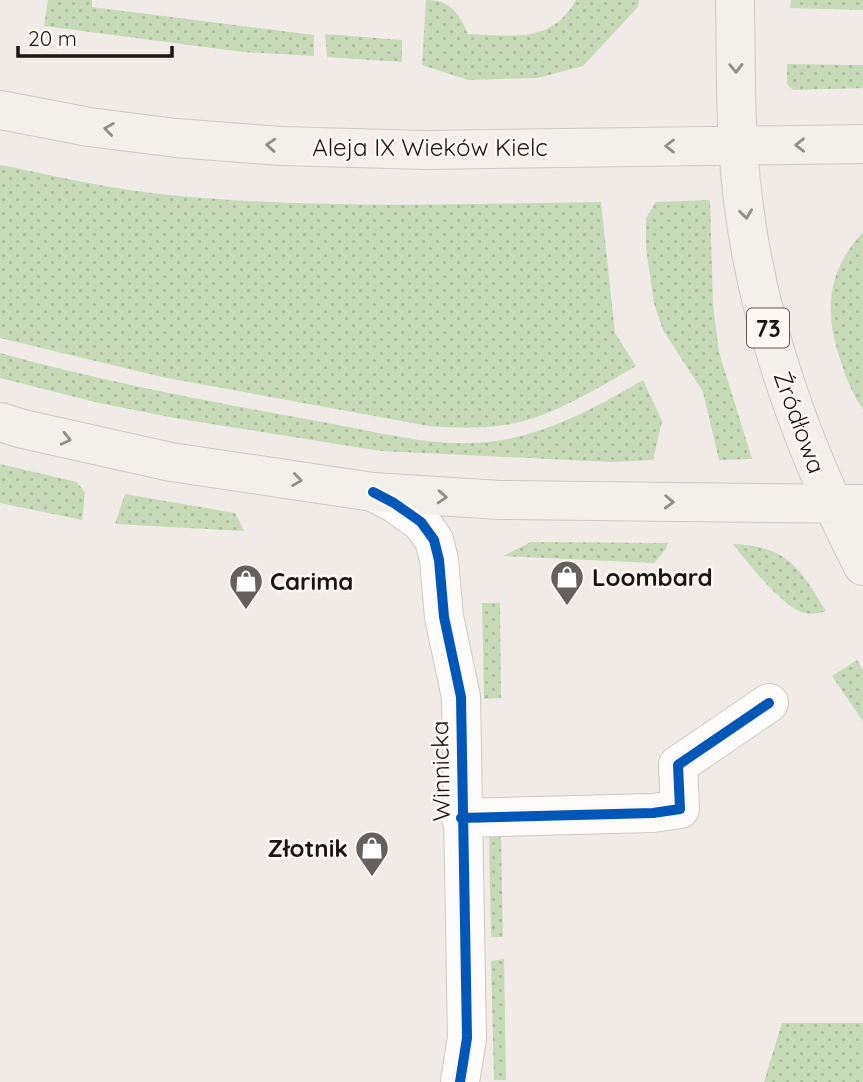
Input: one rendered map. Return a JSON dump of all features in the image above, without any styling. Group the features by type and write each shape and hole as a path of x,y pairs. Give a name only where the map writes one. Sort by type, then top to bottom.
{"main road":[{"name":"73","path":"735,0 738,146"},
{"name":"Aleja IX Wieków Kielc","path":"0,110 89,127 176,138 281,146 425,150 863,144"},
{"name":"Źródłowa","path":"738,146 748,229 768,326 791,402 847,503 863,566"},
{"path":"0,422 171,462 373,492 500,500 847,503"}],"street":[{"name":"Winnicka","path":"373,492 421,522 434,540 439,560 444,617 460,689 467,1038 460,1082"},
{"path":"461,818 653,813 680,809 678,765 769,703"}],"green space":[{"path":"48,0 92,0 92,7 314,35 314,56 243,52 44,26"},
{"path":"426,0 441,2 453,9 468,34 514,36 542,31 555,24 576,0 639,0 638,7 583,66 538,78 468,80 422,65"},
{"path":"791,0 863,0 863,10 790,8"},
{"path":"325,34 402,40 402,62 327,57"},
{"path":"787,64 863,65 863,88 793,90 787,84"},
{"path":"0,165 133,190 264,202 433,205 601,202 615,333 636,366 576,400 543,415 511,424 470,428 429,426 162,377 0,338"},
{"path":"710,200 713,305 719,352 752,459 719,460 703,392 663,330 654,304 646,247 646,218 656,202"},
{"path":"863,232 863,409 853,393 842,365 832,329 831,312 835,279 841,263"},
{"path":"0,353 163,392 432,441 475,443 534,432 591,409 643,380 662,421 653,460 611,462 381,451 180,419 99,403 0,378"},
{"path":"0,464 77,482 85,493 82,520 0,503"},
{"path":"125,494 235,513 244,531 115,524"},
{"path":"531,542 668,543 654,563 503,556"},
{"path":"733,544 767,549 790,562 826,611 809,614 791,607 764,581"},
{"path":"482,603 500,603 501,698 484,699"},
{"path":"857,660 863,670 863,721 832,676"},
{"path":"489,837 501,837 503,937 491,937"},
{"path":"504,959 506,1080 494,1080 491,961"},
{"path":"782,1023 863,1023 863,1082 764,1082"}],"cycle path":[{"path":"373,492 421,522 434,540 439,560 444,617 461,697 467,1038 460,1082"},
{"path":"461,818 653,813 680,809 678,765 769,703"}],"place":[{"name":"Loombard","path":"567,607"},
{"name":"Carima","path":"246,611"},
{"name":"Złotnik","path":"372,878"}]}
